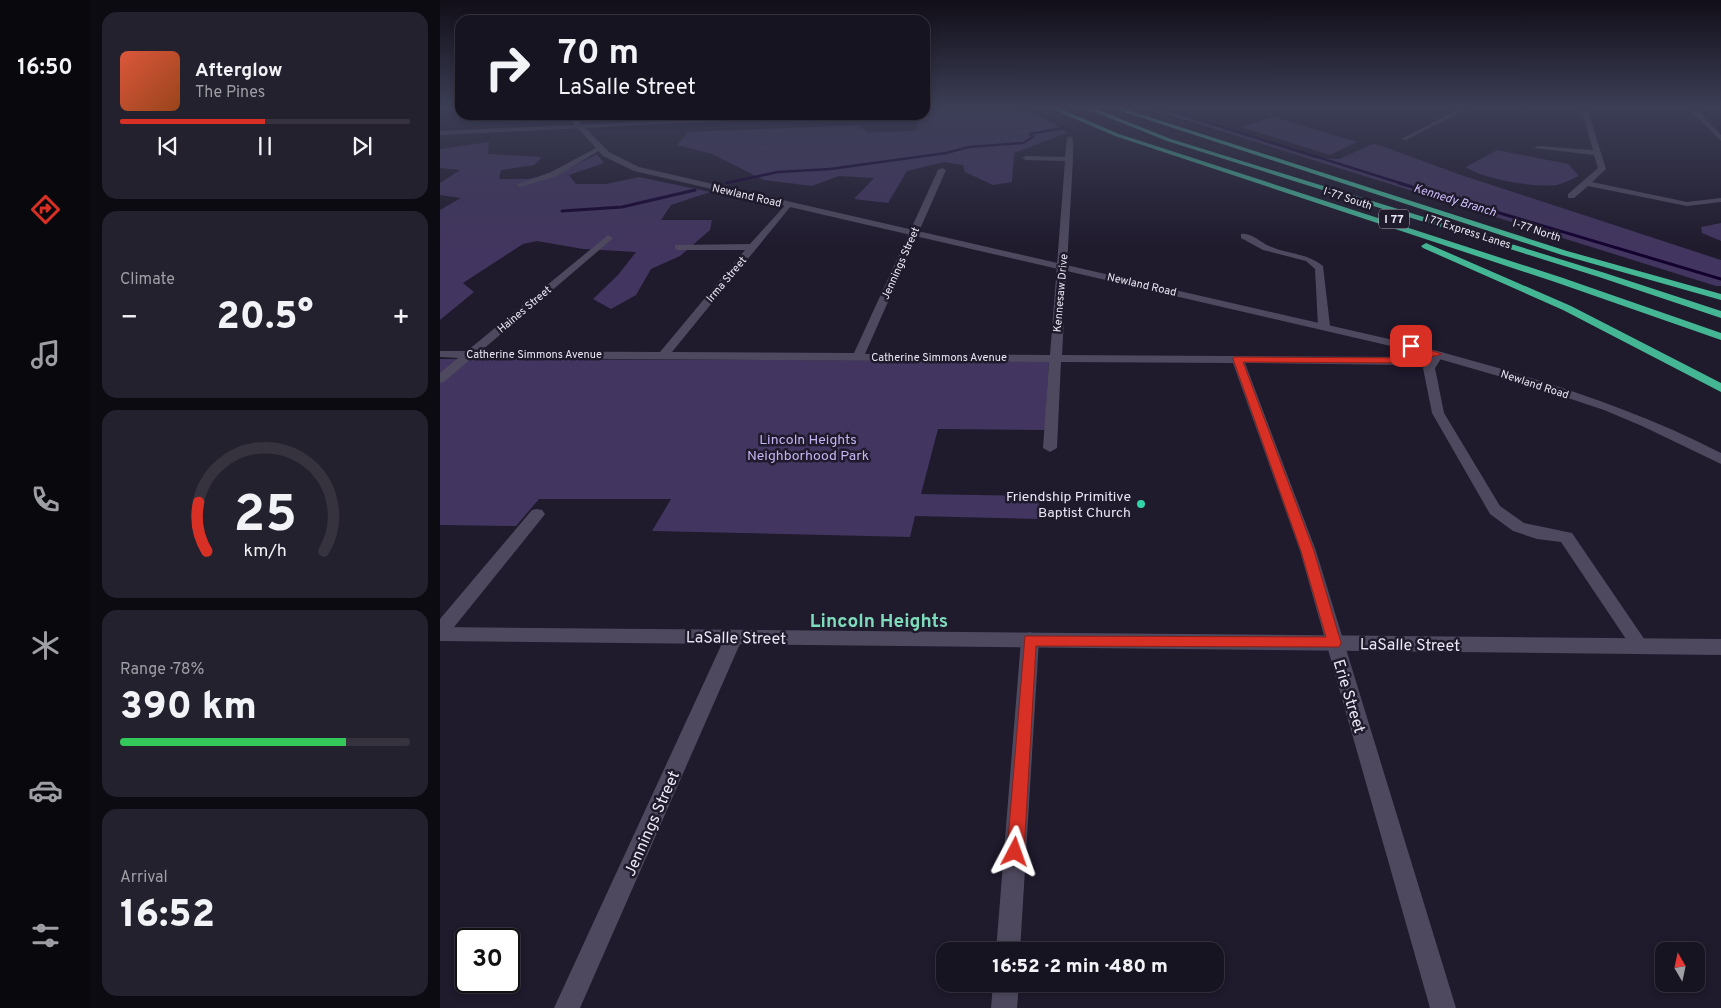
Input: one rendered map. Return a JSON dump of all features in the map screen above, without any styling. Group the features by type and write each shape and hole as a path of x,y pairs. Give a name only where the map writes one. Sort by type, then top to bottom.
{"highway":[{"name":"I-77 South","path":"1178,155 1575,285 1721,336"},
{"name":"I 77 Express Lanes","path":"1195,155 1567,274 1721,327"},
{"name":"I 77 Express Lanes","path":"1218,155 1602,275 1721,315"},
{"name":"I-77 North","path":"1263,155 1721,306"},
{"path":"1335,207 1554,302 1721,388"},
{"path":"1565,253 1721,297"}],"street":[{"path":"520,185 554,174 588,155"},
{"name":"Newland Road","path":"608,155 637,169 1324,326 1438,354 1612,410 1666,432 1721,460"},
{"name":"Kennesaw Drive","path":"1050,448 1069,155"},
{"path":"1571,196 1602,169 1599,155"},
{"path":"1026,158 1069,159"},
{"name":"Jennings Street","path":"858,357 942,170"},
{"path":"1586,183 1687,204 1721,200"},
{"name":"Irma Street","path":"664,355 788,204"},
{"path":"1244,236 1266,248 1308,260 1320,268 1324,326"},
{"name":"Haines Street","path":"440,379 608,238"},
{"path":"678,247 752,247"},
{"name":"Catherine Simmons Avenue","path":"440,354 1407,361 1438,354"},
{"path":"1438,354 1429,368 1438,413 1452,442 1495,510 1504,519 1523,530 1566,537 1640,646"},
{"name":"Erie Street","path":"1238,359 1308,551 1443,1008"},
{"path":"440,633 537,514"},
{"name":"LaSalle Street","path":"440,633 1721,647"},
{"name":"Jennings Street","path":"567,1008 734,637"},
{"path":"1009,942 1030,640"},
{"path":"1004,1008 1005,992"}],"green space":[{"path":"440,155 542,157 534,165 501,170 499,179 528,179 566,170 598,155 604,163 569,175 576,184 606,184 639,177 710,192 671,205 661,220 712,220 710,230 680,256 651,269 636,295 611,309 593,299 618,275 636,252 583,249 537,241 523,244 463,283 474,292 440,320 440,210 461,198 440,195 440,183 460,170 440,168"},
{"path":"714,155 1014,155 1012,182 993,185 965,172 963,165 944,162 907,171 888,203 854,199 874,178 839,176 812,186 764,180"},
{"path":"1297,155 1339,159 1348,155 1407,155 1461,175 1721,260 1721,286"},
{"path":"1488,155 1523,155 1568,164 1579,176 1557,185 1548,186 1496,179 1466,167"},
{"path":"1721,223 1721,241 1702,233 1701,227"},
{"name":"Lincoln Heights Neighborhood Park","path":"440,359 1049,361 1045,430 938,429 921,494 1039,496 1038,519 915,516 910,537 652,531 671,499 539,499 516,526 440,525"}],"waterway":[{"path":"726,183 778,172 830,169 931,155"},
{"name":"Kennedy Branch","path":"1311,155 1403,184"},
{"name":"Kennedy Branch","path":"1399,183 1721,279"},
{"path":"562,211 622,207 695,190"}],"place":[{"name":"Friendship Primitive Baptist Church","path":"1141,504"}],"district":[{"name":"Lincoln Heights","path":"879,620"}],"route":[{"path":"1015,852 1030,640 1335,643 1308,551 1238,359 1407,361 1438,354 1411,346"}]}
